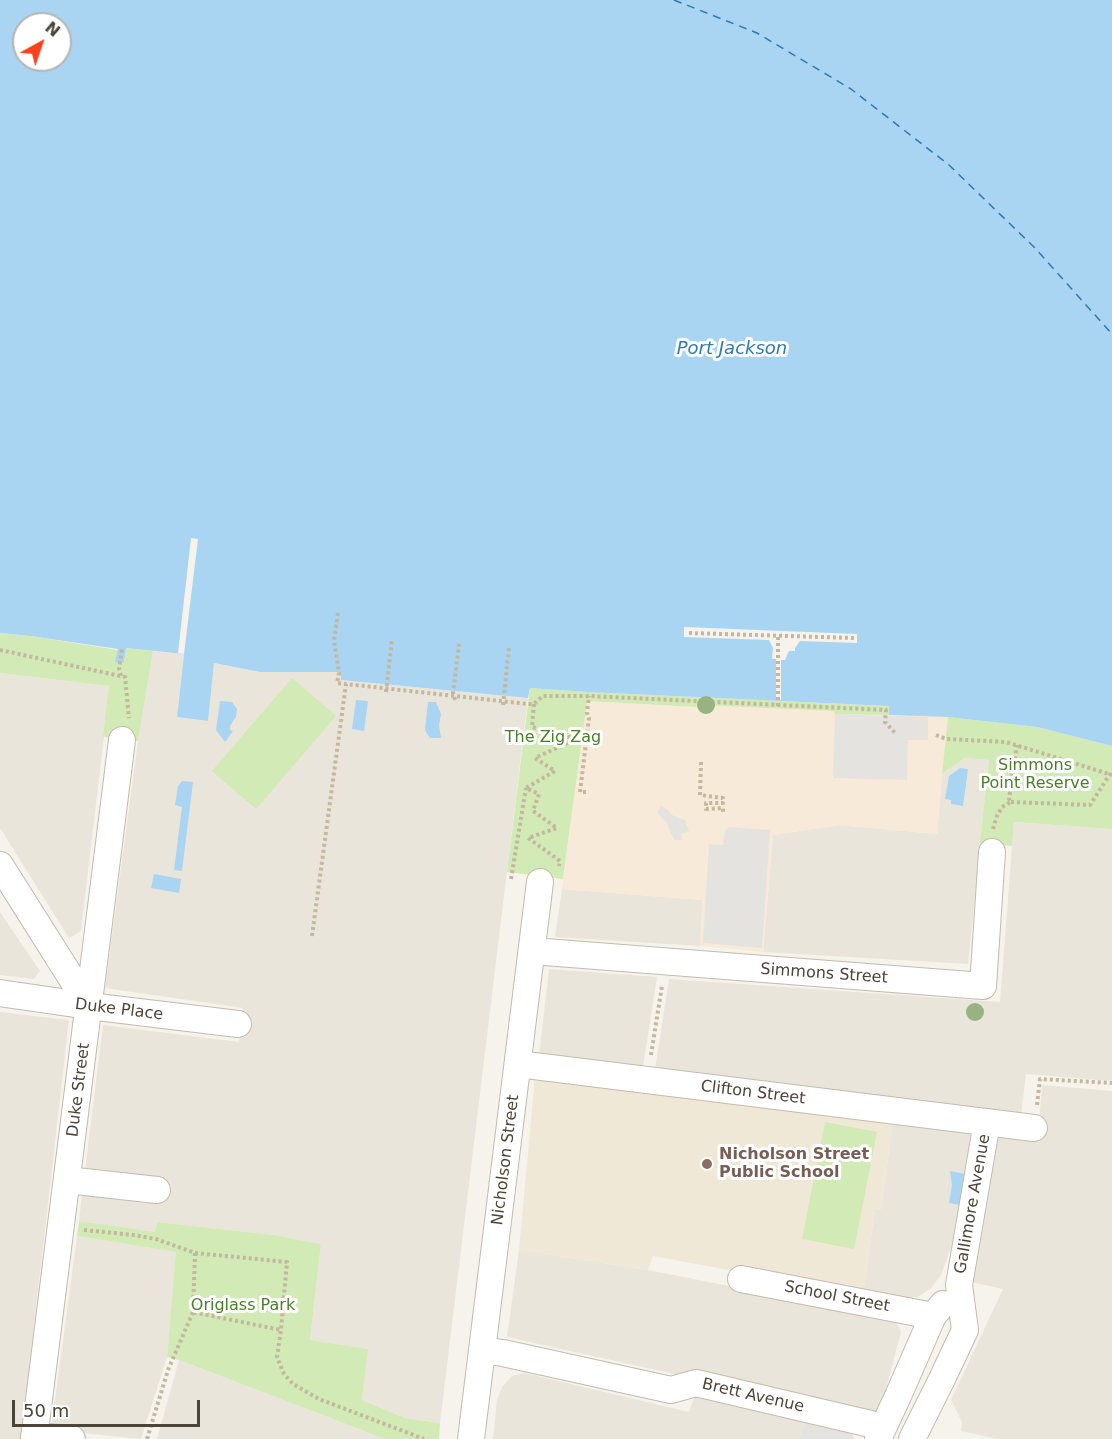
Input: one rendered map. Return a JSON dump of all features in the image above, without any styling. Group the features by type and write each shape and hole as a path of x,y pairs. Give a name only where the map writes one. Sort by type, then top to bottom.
{"street":[{"name":"Duke Street","path":"34,1437 126,730"},
{"name":"Simmons Street","path":"532,951 983,986 992,852"},
{"path":"0,865 89,1006"},
{"name":"Nicholson Street","path":"471,1439 540,882"},
{"name":"Duke Place","path":"0,993 238,1024"},
{"name":"Clifton Street","path":"518,1064 1034,1128"},
{"name":"Gallimore Avenue","path":"912,1439 965,1329 959,1285 987,1122"},
{"path":"67,1180 157,1190"},
{"name":"School Street","path":"741,1278 933,1316"},
{"name":"Gallimore Avenue","path":"880,1433 933,1316 959,1285"},
{"name":"Brett Avenue","path":"482,1350 671,1390 696,1383 880,1433"},
{"path":"34,1437 72,1439"}],"path":[{"path":"338,616 334,641 339,673 338,683 534,704"},
{"path":"689,633 854,638"},
{"path":"778,636 778,706"},
{"path":"387,688 392,641"},
{"path":"454,695 459,646"},
{"path":"503,701 508,648"},
{"path":"120,676 122,649"},
{"path":"0,650 125,677 126,730"},
{"path":"312,936 346,684"},
{"path":"526,788 555,771 535,758 576,739 532,726 534,704 543,696 589,696 886,710 885,722 895,733"},
{"path":"586,792 580,792 589,718 587,713 589,696"},
{"path":"936,735 946,739 1006,742 1111,773 1090,805 1011,802 1002,807 997,816 991,840 992,852"},
{"path":"1011,802 1009,799 1017,745"},
{"path":"701,762 700,795 723,798 723,803 706,803 706,808 723,808 723,812"},
{"path":"526,788 539,794 534,811 557,828 528,838 560,861"},
{"path":"511,879 526,788"},
{"path":"646,1080 666,962"},
{"path":"1040,1078 1112,1083"},
{"path":"82,1230 156,1239 195,1253 287,1262 277,1357 284,1374 293,1384 319,1399 424,1439"},
{"path":"147,1439 168,1370 193,1312 195,1253"},
{"path":"193,1312 281,1330"}],"shaded area":[{"path":"153,651 184,654 177,717 208,721 214,663 260,672 341,672 341,680 528,698 440,1423 405,1418 362,1400 367,1349 310,1340 321,1244 274,1235 157,1222 155,1233 79,1221 82,1193 165,1202 166,1189 84,1178 103,1025 239,1042 243,1008 105,988 138,741"},
{"path":"0,673 110,686 81,931 69,938 0,828"},
{"path":"587,701 835,711 835,714 948,717 937,834 839,825 773,835 763,952 700,946 702,900 562,889"},
{"path":"835,714 928,717 928,740 908,740 907,780 833,778"},
{"path":"965,758 989,760 968,964 763,952 773,835 839,825 937,834 942,774"},
{"path":"661,806 672,815 685,820 689,831 681,834 682,840 674,840 666,822 657,813"},
{"path":"1014,822 1112,829 1112,1081 1026,1074 1021,1115 655,1069 669,979 1000,1002"},
{"path":"729,827 770,830 762,948 703,943 709,844 723,845 725,830"},
{"path":"562,889 703,900 700,946 555,937"},
{"path":"0,912 40,971 34,979 0,975"},
{"path":"549,969 657,977 643,1067 539,1056"},
{"path":"0,1012 69,1020 21,1439 0,1439"},
{"name":"Nicholson Street Public School","path":"535,1077 893,1120 881,1210 875,1209 863,1295 653,1256 648,1270 519,1250"},
{"path":"1042,1085 1112,1091 1112,1439 997,1439 961,1431 962,1422 951,1400 1003,1289 971,1282 997,1131 1038,1136"},
{"path":"893,1120 975,1128 961,1219 941,1275 931,1288 918,1297 897,1300 863,1295 875,1209 881,1210"},
{"path":"77,1236 177,1252 167,1357 141,1439 51,1430"},
{"path":"519,1250 648,1270 891,1318 901,1332 878,1419 507,1337"},
{"path":"179,1360 385,1439 157,1439"},
{"path":"525,1373 689,1412 696,1392 807,1418 799,1439 493,1439 497,1400 502,1387 512,1376"},
{"path":"807,1418 846,1430 852,1434 854,1439 799,1439"}],"green space":[{"path":"0,633 118,650 116,662 124,662 126,648 153,651 138,741 103,737 109,686 0,673"},
{"path":"292,678 336,716 256,809 212,771"},
{"name":"The Zig Zag","path":"530,688 889,706 889,715 587,701 563,879 507,872"},
{"name":"Simmons Point Reserve","path":"948,717 1037,727 1112,746 1112,829 1014,822 1012,846 980,843 989,760 965,758 942,774"},
{"path":"825,1122 877,1132 854,1249 802,1239"},
{"name":"Origlass Park","path":"79,1221 155,1232 157,1222 274,1235 321,1244 310,1340 368,1349 362,1400 405,1418 440,1423 439,1439 385,1439 167,1357 176,1252 77,1236"}],"water":[{"name":"Port Jackson","path":"0,0 1112,0 1112,746 1037,727 948,717 889,715 889,706 530,688 528,698 341,680 341,672 260,672 214,663 208,721 177,717 184,654 126,648 124,662 115,662 118,649 0,633"},
{"path":"356,700 368,701 364,731 352,729"},
{"path":"220,701 232,702 237,709 236,717 230,726 230,730 233,731 225,742 216,730"},
{"path":"428,702 436,702 441,714 439,725 441,738 430,738 425,730"},
{"path":"960,768 968,769 963,806 951,804 951,800 945,799 949,776"},
{"path":"182,781 193,782 182,871 174,870 182,807 175,805 178,786"},
{"path":"154,874 181,879 179,893 151,888"},
{"path":"950,1171 971,1175 965,1206 949,1203 952,1185"}],"pier":[{"path":"191,538 198,539 184,654 178,653"},
{"path":"684,627 857,634 857,643 800,641 795,651 789,651 785,660 781,660 781,700 776,700 776,659 772,659 773,648 769,640 684,637"}],"ferry route":[{"path":"674,0 757,33 851,89 949,165 1035,248 1112,334"}],"place":[{"name":"Nicholson Street Public School","path":"707,1164"}]}
